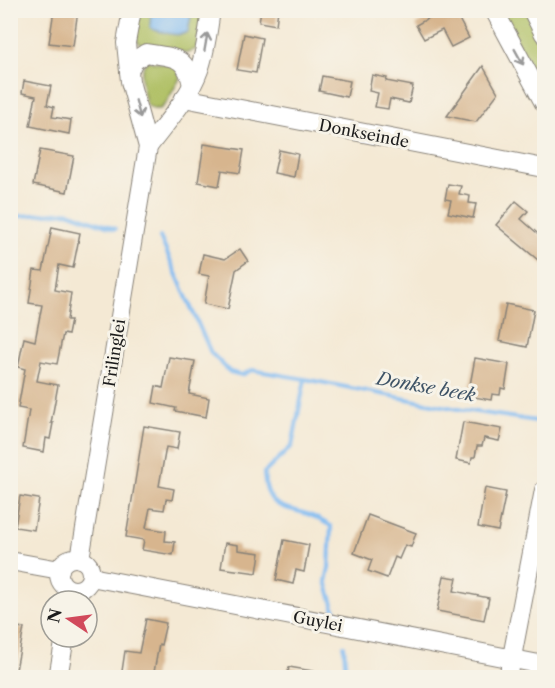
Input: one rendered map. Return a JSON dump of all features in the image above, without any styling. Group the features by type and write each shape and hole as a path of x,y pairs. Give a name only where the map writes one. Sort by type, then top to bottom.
{"street":[{"name":"Frilinglei","path":"80,559 148,147 130,81 126,43 132,10"},
{"name":"Frilinglei","path":"148,147 188,92 199,70 211,10"},
{"path":"494,10 544,104"},
{"path":"532,10 544,34"},
{"path":"129,70 134,61 146,53 176,58 186,65 190,74 188,92"},
{"name":"Donkseinde","path":"188,92 544,168"},
{"path":"508,678 544,490"},
{"path":"67,589 61,581 60,570 69,560 80,559 86,562 91,577 81,589"},
{"path":"10,561 60,570"},
{"name":"Guylei","path":"91,577 544,665"},
{"path":"58,678 63,649"}],"green space":[{"path":"138,11 205,11 196,49 188,53 141,45 135,34"},
{"path":"500,11 526,11 544,44 544,93"},
{"path":"147,61 176,65 180,76 166,103 160,109 153,109 146,104 141,76"}],"water":[{"path":"151,11 192,11 188,32 176,35 154,30 150,27"}],"building":[{"path":"54,10 78,10 73,46 49,43"},
{"path":"261,10 278,10 276,25 259,22"},
{"path":"443,10 454,10 469,38 451,47 442,30 424,39 416,25"},
{"path":"244,34 262,38 256,73 237,70"},
{"path":"483,66 498,93 476,122 447,116"},
{"path":"372,75 387,78 386,81 413,86 409,103 390,99 388,109 375,107 378,93 369,91"},
{"path":"322,76 350,81 347,97 319,91"},
{"path":"24,81 51,86 47,105 54,107 52,117 71,120 69,134 30,126 36,96 22,93"},
{"path":"204,144 244,150 240,173 222,170 219,186 198,182"},
{"path":"40,150 74,156 67,192 33,185"},
{"path":"279,150 298,154 294,177 274,173"},
{"path":"448,184 461,186 459,194 470,196 469,203 476,204 473,218 448,213 451,200 445,199"},
{"path":"516,201 528,211 521,219 544,239 544,265 496,225"},
{"path":"52,227 80,233 73,268 59,265 55,290 71,293 67,320 71,320 68,335 63,334 57,364 41,361 37,381 58,385 50,439 46,438 44,452 23,448 29,410 18,408 25,369 18,367 24,338 35,341 42,305 29,303 34,270 43,271"},
{"path":"240,249 248,261 236,270 228,309 204,304 209,276 199,274 203,254 225,259"},
{"path":"506,304 534,310 527,347 499,341"},
{"path":"169,357 195,361 189,394 209,398 206,417 175,411 176,408 153,403 156,386 163,388"},
{"path":"475,358 509,364 505,389 501,388 500,395 492,394 491,400 468,396"},
{"path":"463,422 502,429 499,441 484,438 482,446 477,446 471,463 456,460"},
{"path":"144,426 180,432 177,449 166,447 159,486 174,489 172,500 166,499 164,510 150,508 146,528 166,531 165,541 175,542 173,555 142,550 144,540 126,537"},
{"path":"485,488 506,492 498,531 478,527"},
{"path":"20,496 39,499 34,530 15,527"},
{"path":"368,515 416,533 411,547 405,545 399,559 395,557 387,578 368,571 372,560 354,553"},
{"path":"284,540 309,545 304,572 296,570 293,584 276,580"},
{"path":"225,543 238,545 238,550 260,553 257,573 221,568"},
{"path":"444,576 457,578 454,591 489,598 484,620 437,611"},
{"path":"146,619 166,623 161,645 159,644 153,678 121,678 125,651 139,653"},
{"path":"10,626 24,628 16,670 10,669"},
{"path":"289,667 319,672 318,678 287,678"}],"waterway":[{"path":"10,217 68,212 115,229"},
{"path":"160,237 211,353 230,372 242,375 252,370 305,379 292,446 264,473 268,494 277,504 310,515 331,526 329,568 326,581 335,611"},
{"name":"Donkse beek","path":"305,379 463,410 543,422"},
{"path":"344,646 346,678"}]}
